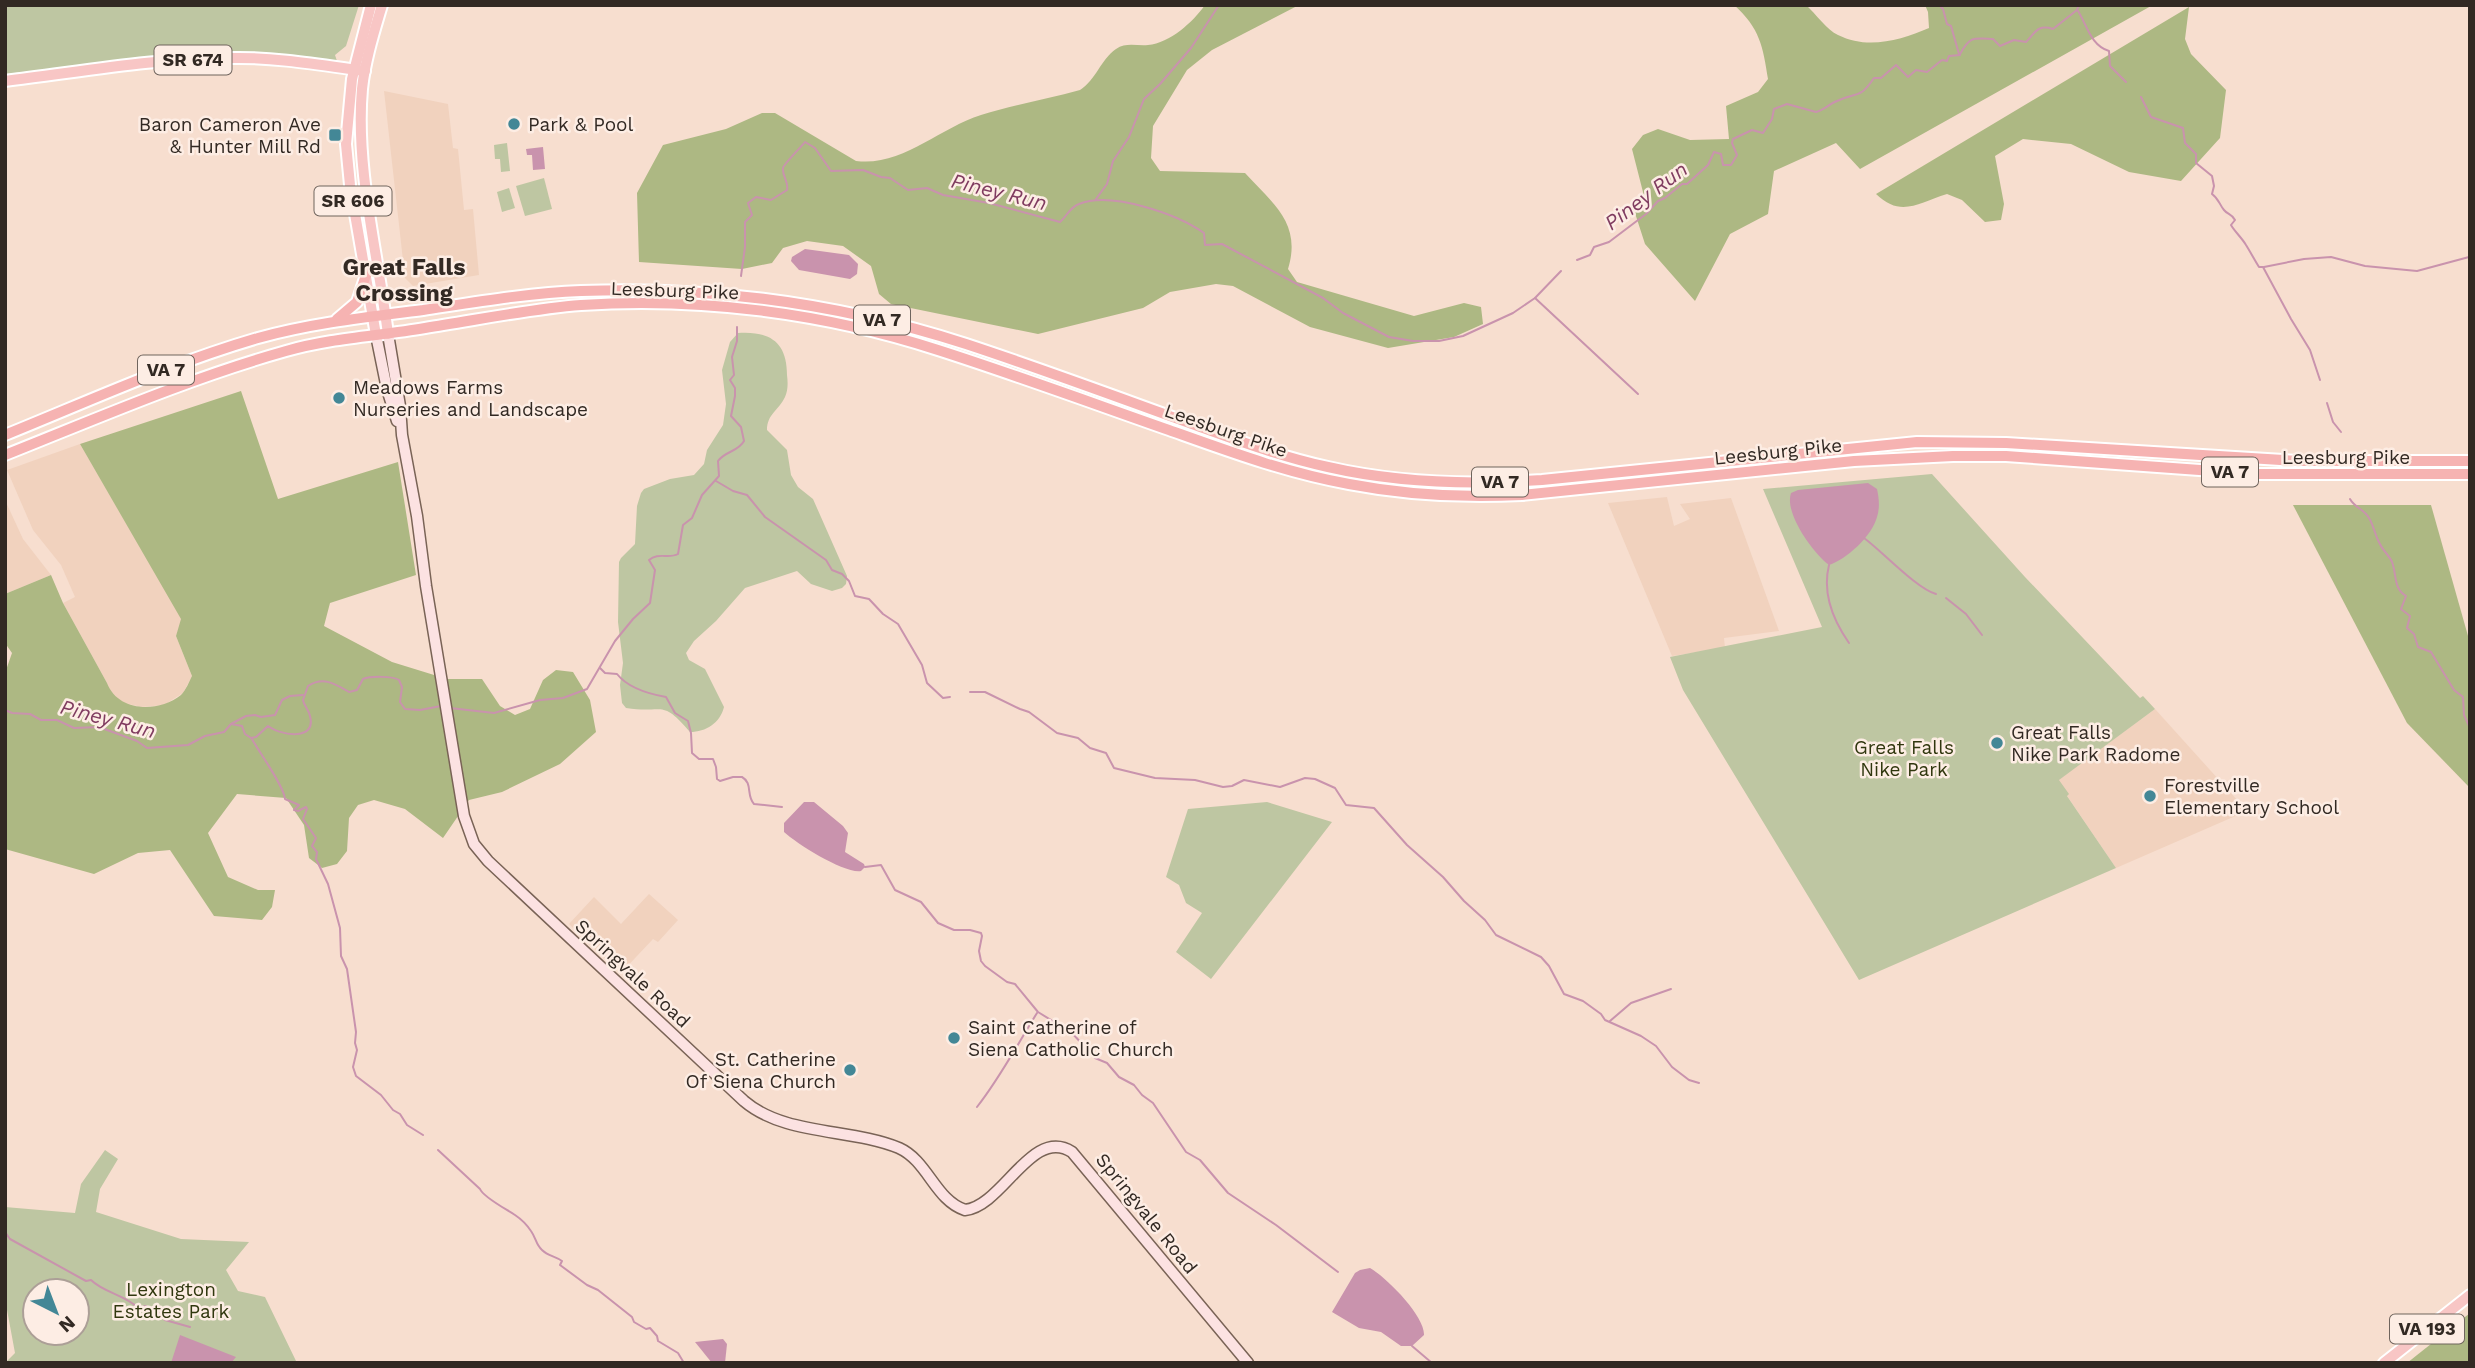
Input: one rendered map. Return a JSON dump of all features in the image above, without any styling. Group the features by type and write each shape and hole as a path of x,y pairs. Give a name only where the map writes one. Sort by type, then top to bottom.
{"highway":[{"path":"332,323 357,302 366,275"},
{"name":"Leesburg Pike","path":"5,435 208,354 263,337 372,316 495,299 578,291 692,292 793,302 877,319 968,345 1270,452 1354,472 1428,481 1524,481 1917,442 2006,443 2298,461 2470,461"},
{"name":"Leesburg Pike","path":"5,455 225,369 291,350 553,308 597,304 696,306 770,313 862,330 920,344 1290,471 1385,490 1496,496 1854,461 1942,456 2006,456 2255,474 2470,474"},
{"path":"1191,438 1197,434 1205,434 1246,449 1270,452"},
{"path":"1583,489 1615,481 1660,475 1665,467"}],"main road":[{"name":"SR 606","path":"371,5 347,127 347,164 372,316 382,335"},
{"name":"SR 606","path":"382,335 385,315 364,167 359,71 383,5"},
{"name":"SR 674","path":"5,81 228,58 359,71"},
{"name":"Springvale Road","path":"382,335 400,406 402,435 466,824 480,851 750,1107 769,1118 900,1149 920,1163 952,1203 965,1210 981,1205 1040,1150 1054,1145 1066,1148 1077,1157 1248,1363"},
{"name":"VA 193","path":"2384,1363 2470,1295"}],"shaded area":[{"path":"384,91 448,104 453,148 458,149 464,210 473,209 479,275 413,286 405,278"},
{"path":"543,147 545,169 533,170 532,155 527,155 526,149"},
{"path":"805,249 849,255 858,264 857,274 850,279 799,270 791,261 792,257"},
{"path":"80,444 182,619 176,636 192,676 183,693 164,705 142,707 123,703 111,695 63,603 75,597 61,565 33,530 7,470"},
{"path":"1868,483 1877,489 1879,510 1874,524 1858,546 1829,565 1815,552 1801,532 1792,511 1791,493"},
{"path":"1667,497 1674,526 1690,519 1680,504 1731,498 1779,631 1724,638 1725,648 1672,656 1608,503"},
{"path":"5,500 23,539 51,575 5,594"},
{"name":"Forestville Elementary School","path":"2155,709 2247,811 2116,868 2057,781"},
{"path":"804,802 814,802 843,826 848,833 845,852 864,864 865,867 861,871 833,863 799,844 784,832 784,823"},
{"path":"649,894 678,920 658,942 653,939 620,974 569,924 594,897 621,924"},
{"path":"1370,1268 1412,1308 1423,1327 1424,1335 1412,1346 1401,1346 1381,1332 1359,1328 1332,1312 1355,1273"},
{"path":"180,1335 236,1357 231,1363 171,1363"},
{"path":"723,1339 727,1344 725,1363 712,1363 695,1342"}],"green space":[{"path":"5,5 359,5 346,46 335,55 337,61 238,52 5,74"},
{"path":"1205,5 1299,5 1212,50 1187,70 1153,126 1151,158 1160,171 1245,173 1275,205 1288,227 1291,253 1288,269 1297,282 1414,316 1464,303 1481,307 1483,324 1454,337 1388,348 1310,327 1233,286 1216,284 1170,292 1143,308 1038,334 891,304 879,294 871,266 843,246 807,241 783,248 772,263 742,269 639,262 637,193 663,145 726,129 762,113 775,113 856,161 889,158 905,153 981,115 1080,90 1116,49 1131,45 1148,45 1173,36"},
{"path":"1734,5 1806,5 1834,33 1873,43 1929,28 1925,5 2151,6 1860,169 1836,143 1774,171 1768,214 1730,234 1695,301 1645,244 1634,210 1644,196 1632,149 1643,135 1658,129 1690,140 1729,139 1726,106 1758,92 1768,79 1755,30"},
{"path":"2189,7 2185,39 2191,54 2226,90 2220,138 2181,181 2129,172 2071,144 2023,139 1995,156 2004,204 2001,220 1985,222 1962,200 1947,194 1902,207 1885,201 1876,194"},
{"path":"507,143 510,171 501,172 500,159 495,159 494,145"},
{"path":"544,178 552,209 525,216 516,186"},
{"path":"509,188 515,208 502,212 497,192"},
{"path":"738,333 768,337 775,341 784,354 787,392 771,416 767,430 787,450 791,475 798,487 813,499 847,576 846,584 842,588 832,591 811,584 797,571 745,588 694,641 686,653 689,660 705,669 724,707 712,726 690,732 667,711 626,708 622,703 620,685 623,663 618,622 619,562 635,544 637,506 644,489 670,479 694,475 704,464 707,450 723,425 726,404 722,370 730,342"},
{"path":"241,391 278,499 398,462 416,575 330,603 324,626 392,662 447,679 482,679 500,706 515,715 530,709 543,680 556,670 573,672 590,700 596,732 560,764 502,792 469,800 443,838 405,809 374,800 358,805 349,818 347,851 337,864 322,868 309,858 304,825 286,798 237,794 208,833 228,877 258,890 275,890 272,907 262,920 214,916 170,850 138,853 94,874 5,849 5,673 12,653 5,643 5,594 51,575 63,603 112,693 129,704 150,707 172,701 183,693 192,676 176,636 181,619 80,444"},
{"name":"Great Falls Nike Park","path":"1932,474 2025,577 2140,698 2143,696 2155,709 2059,780 2116,868 1859,980 1683,690 1670,657 1822,627 1763,489"},
{"path":"2293,505 2431,505 2470,643 2470,788 2407,723"},
{"path":"1267,802 1332,822 1211,979 1176,952 1202,913 1186,903 1179,885 1166,877 1188,809"},
{"name":"Lexington Estates Park","path":"105,1150 118,1159 100,1189 96,1212 181,1239 249,1242 226,1270 238,1291 265,1297 297,1363 5,1363 15,1353 5,1299 5,1207 75,1213 81,1184"},
{"path":"2470,1313 2470,1363 2407,1363"}],"waterway":[{"path":"1096,199 1107,184 1113,161 1129,137 1144,99 1191,48 1219,5"},
{"path":"1939,5 1943,9 1947,24 1951,26 1959,54"},
{"name":"Piney Run","path":"1960,54 1970,41 1976,39 1993,39 2000,46 2014,40 2026,42 2040,29 2053,29 2077,10 2079,5"},
{"path":"2078,11 2094,40 2109,51 2110,66 2126,82"},
{"name":"Piney Run","path":"1577,260 1590,255 1594,247 1609,242 1646,214 1658,201 1682,184 1687,184 1708,165 1714,152 1721,154 1723,165 1731,165 1737,155 1733,139 1752,130 1763,133 1772,119 1774,109 1787,104 1816,112 1861,92 1874,78 1881,78 1896,65 1908,77 1916,70 1927,72 1942,60 1947,61 1949,56 1960,55"},
{"path":"2141,97 2151,117 2183,128 2185,143 2196,154 2196,163 2212,176 2212,194 2234,218 2231,225 2259,267 2263,267 2310,350 2320,380"},
{"name":"Piney Run","path":"741,276 745,222 752,215 748,203 756,197 771,200 787,190 783,168 805,142 815,148 831,171 863,170 890,178 908,190 927,188 943,195 989,203 1060,222 1076,205 1092,201 1125,202 1161,212 1204,233 1205,245 1222,244 1389,337 1439,341 1463,336 1513,313 1535,298 1561,271"},
{"path":"2264,267 2331,257 2365,266 2417,271 2469,257"},
{"path":"1535,298 1638,394"},
{"name":"Piney Run","path":"450,708 494,713 540,700 563,698 587,689 615,641 650,603 655,570 649,560 656,556 678,554 683,525 692,518 702,495 719,476 718,461 744,441 741,427 731,416 735,388 730,380 734,375 732,357 737,341 737,327"},
{"path":"2327,403 2333,422 2341,432"},
{"path":"716,481 733,491 747,495 765,517 826,560 832,570 842,574 849,581 855,596 869,599 883,614 898,624 922,665 927,683 943,698 950,697"},
{"path":"2350,499 2365,512 2378,541 2392,562 2397,585 2406,596 2401,609 2410,616 2407,628 2414,634 2418,647 2431,652 2454,690 2463,697 2464,715 2470,728"},
{"path":"1864,538 1910,578 1936,594"},
{"path":"1829,565 1827,586 1830,606 1849,643"},
{"path":"1946,598 1966,614 1982,635"},
{"path":"600,668 605,673 617,674 639,690 666,697 675,713 688,721 692,753 699,759 713,759 717,779 720,781 742,777 747,783 754,804 782,807"},
{"name":"Piney Run","path":"231,724 242,726 245,734 251,738 268,726 288,734 303,733 311,724 303,700 308,686 324,681 349,692 357,690 363,679 392,678 399,680 402,687 400,702 405,709 420,710 441,706"},
{"path":"970,692 985,692 1029,712 1057,733 1078,738 1090,748 1106,753 1114,768 1155,778 1195,780 1223,787 1244,780 1280,787 1305,778 1315,779 1335,788 1346,805 1374,808 1407,845 1485,920 1496,935 1541,957 1564,994 1583,1001 1605,1020 1641,1036 1656,1046 1672,1067 1689,1080 1699,1083"},
{"name":"Piney Run","path":"5,710 30,714 41,720 57,720 74,728 99,727 137,741 147,748 188,745 205,736 224,732 231,724 246,716 275,715 282,700 303,695"},
{"path":"252,739 276,778 285,799 299,805 294,810 306,807 303,819 316,838 312,846 317,852 316,859 328,884 340,928 341,956 347,969 356,1032 357,1050 353,1067 356,1076 381,1095 407,1125 423,1135"},
{"path":"865,867 881,865 895,890 921,902 938,923 954,930 981,933 979,951 985,966 1007,982 1015,984 1038,1012 1072,1033 1095,1058 1107,1063 1119,1077 1134,1085 1153,1103 1186,1152 1200,1160 1228,1193 1338,1272"},
{"path":"1610,1021 1631,1003 1671,989"},
{"path":"977,1107 1037,1013"},
{"path":"438,1150 485,1196 524,1222 544,1252 562,1261 560,1265 598,1290 632,1317 634,1322 646,1329 650,1328 658,1341 678,1353 684,1363"},
{"path":"5,1232 10,1239 86,1281 91,1280 138,1308 146,1306 153,1317 158,1312 165,1320 190,1327"},
{"path":"1412,1346 1432,1363"}],"place":[{"name":"Park & Pool","path":"514,124"},
{"name":"Baron Cameron Ave & Hunter Mill Rd","path":"335,135"},
{"name":"Meadows Farms Nurseries and Landscape","path":"339,398"},
{"name":"Great Falls Nike Park Radome","path":"1997,743"},
{"name":"Forestville Elementary School","path":"2150,796"},
{"name":"Saint Catherine of Siena Catholic Church","path":"954,1038"},
{"name":"St. Catherine Of Siena Church","path":"850,1070"}],"district":[{"name":"Great Falls Crossing","path":"404,280"}]}
